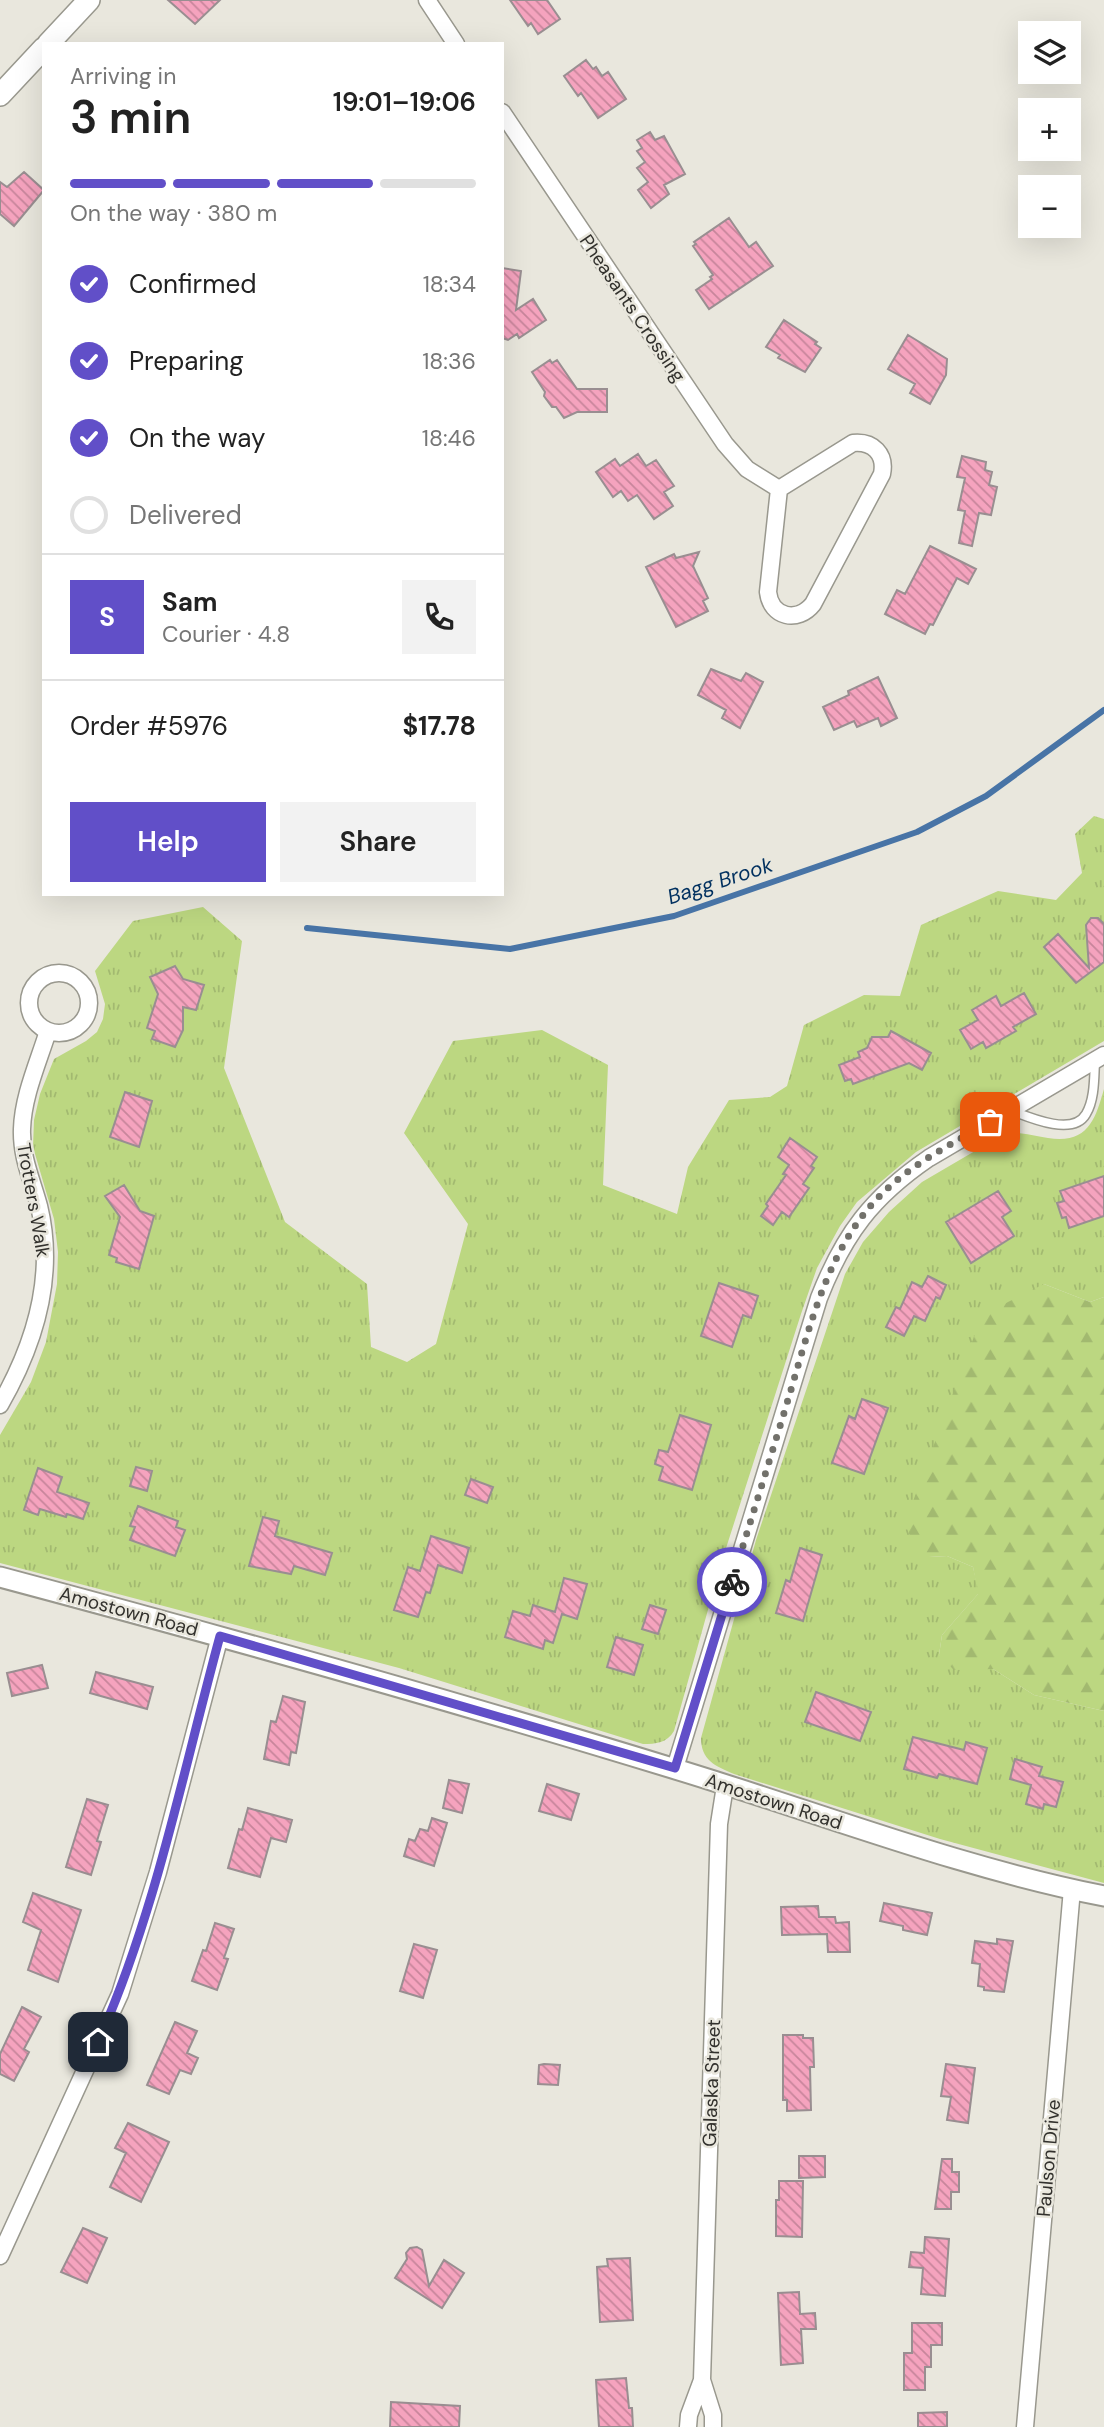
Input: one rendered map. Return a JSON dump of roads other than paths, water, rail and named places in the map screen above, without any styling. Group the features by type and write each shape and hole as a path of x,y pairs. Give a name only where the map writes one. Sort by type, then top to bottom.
{"main road":[{"path":"50,42 89,0"},
{"path":"0,95 42,50"}],"street":[{"path":"427,0 455,42"},
{"name":"Pheasants Crossing","path":"504,115 725,444 747,469 779,489"},
{"path":"861,442 873,446 882,458 882,474 813,604 805,612 794,616 779,612 768,596 779,489 853,443 861,442"},
{"name":"Trotters Walk","path":"0,1405 16,1375 30,1339 46,1271 44,1231 26,1167 22,1128 30,1088 48,1031"},
{"path":"675,1768 819,1298 840,1250 887,1189 929,1158 1100,1058"},
{"name":"Amostown Road","path":"0,1577 220,1636 675,1768 979,1865 1104,1896"},
{"path":"0,2256 120,1994 158,1872 220,1636"},
{"name":"Galaska Street","path":"713,2427 713,2416 702,2380 719,1824 725,1786"},
{"name":"Paulson Drive","path":"1025,2427 1072,1889"},
{"name":"Galaska Street","path":"688,2427 688,2416 702,2380"}],"lane":[{"path":"1010,1110 1034,1120 1055,1125 1072,1125 1085,1116 1100,1058"}],"waterway":[{"name":"Bagg Brook","path":"307,928 510,949 674,916 917,832 986,796 1104,710"}]}
